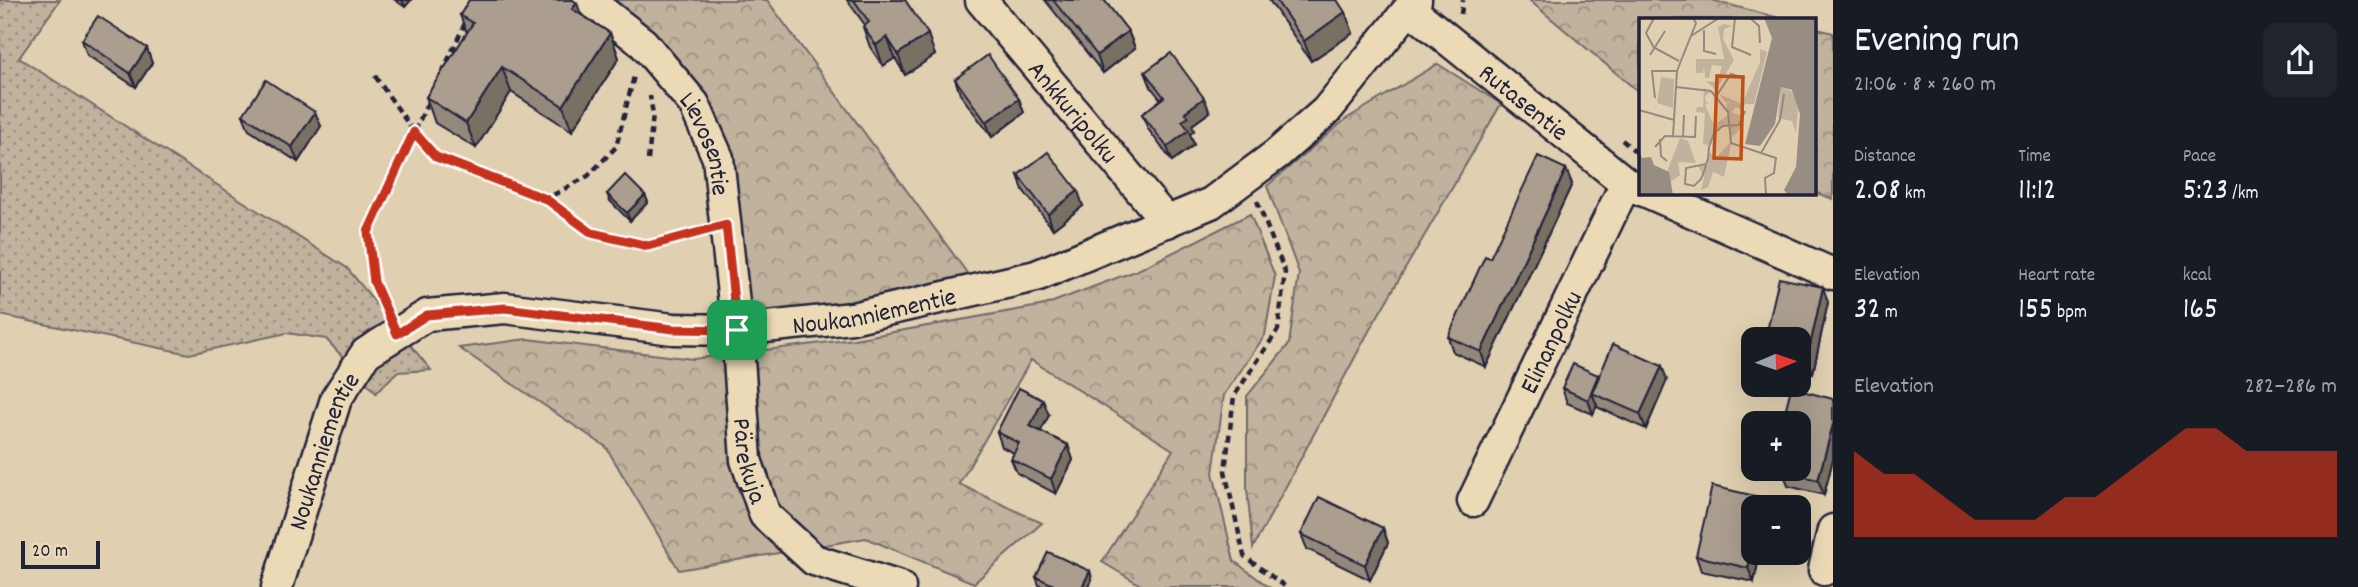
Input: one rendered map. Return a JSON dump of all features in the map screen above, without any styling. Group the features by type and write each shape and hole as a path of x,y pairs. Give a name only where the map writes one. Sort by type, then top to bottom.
{"street":[{"name":"Lievosentie","path":"588,0 643,43 694,104 699,115 718,158 737,330"},
{"name":"Ankkuripolku","path":"981,0 1167,222"},
{"name":"Noukanniementie","path":"277,587 335,398 366,353 427,315 505,308 673,329 737,330 852,318 1036,276 1211,203 1326,111 1404,7"},
{"name":"Rutasentie","path":"1404,7 1638,188"},
{"name":"Elinanpolku","path":"1473,501 1638,188"},
{"name":"Rutasentie","path":"1652,194 1833,274"},
{"name":"Pärekuja","path":"737,330 746,460 765,515 814,560 900,587"},
{"path":"1824,570 1833,530"}],"path":[{"path":"436,84 470,12"},
{"path":"546,199 588,176 616,147 643,43"},
{"path":"375,76 414,132 436,157 546,199 592,233 648,246 726,225"},
{"path":"648,160 653,115 649,91"},
{"path":"397,334 374,282 368,232 431,96"},
{"path":"1247,176 1285,272 1278,330 1234,396 1225,471 1244,556 1286,587"}],"green space":[{"path":"0,0 60,0 19,58 347,268 431,370 397,372 376,393 326,339 287,333 189,354 0,315"},
{"path":"610,0 767,0 973,281 849,307 748,319 726,154"},
{"path":"1529,0 1711,0 1779,18 1639,18 1639,92"},
{"path":"1815,28 1833,33 1833,199 1815,192"},
{"path":"1438,64 1501,104 1369,331 1253,548 1247,489 1247,396 1289,344 1299,273 1267,186 1346,119"},
{"path":"1250,214 1275,276 1265,335 1224,395 1213,473 1234,561 1269,587 1144,587 1102,562 1173,450 1031,360 959,484 1042,523 974,583 866,538 679,570 606,447 459,348 527,339 693,359 854,339 1045,305 1138,270"}],"building":[{"path":"469,0 573,0 577,3 572,9 610,33 563,106 502,67 466,123 426,97 473,23 460,15"},
{"path":"854,0 905,0 928,34 898,54 887,37 876,45 863,27 869,22"},
{"path":"1053,0 1104,0 1128,31 1097,55"},
{"path":"1276,0 1337,0 1345,12 1304,41"},
{"path":"98,16 147,48 130,73 82,40"},
{"path":"1171,53 1204,98 1185,112 1189,117 1182,121 1189,130 1167,147 1142,114 1164,97 1145,72"},
{"path":"988,55 1019,99 986,122 955,79"},
{"path":"266,80 315,112 292,147 243,115"},
{"path":"1048,152 1078,191 1048,214 1018,175"},
{"path":"1538,156 1566,169 1481,352 1448,337 1485,256 1490,258"},
{"path":"625,175 645,195 627,213 607,194"},
{"path":"1779,278 1823,287 1811,341 1811,327 1768,327"},
{"path":"1613,344 1662,366 1640,414 1592,393"},
{"path":"1573,364 1598,375 1588,400 1562,388"},
{"path":"1019,388 1043,400 1030,426 1068,445 1051,479 1011,459 1019,443 997,432"},
{"path":"1811,393 1833,399 1833,424 1818,480 1811,478 1811,411 1785,411 1789,397 1811,397"},
{"path":"1712,486 1751,495 1741,495 1741,565 1749,565 1748,568 1696,556"},
{"path":"1319,497 1383,528 1365,565 1301,534"},
{"path":"1048,552 1090,571 1082,587 1058,587 1036,577"}],"route":[{"path":"414,132 436,157 546,199 592,233 648,246 726,225 737,330 673,329 505,308 427,315 397,334 374,282 368,232 414,132"}]}
